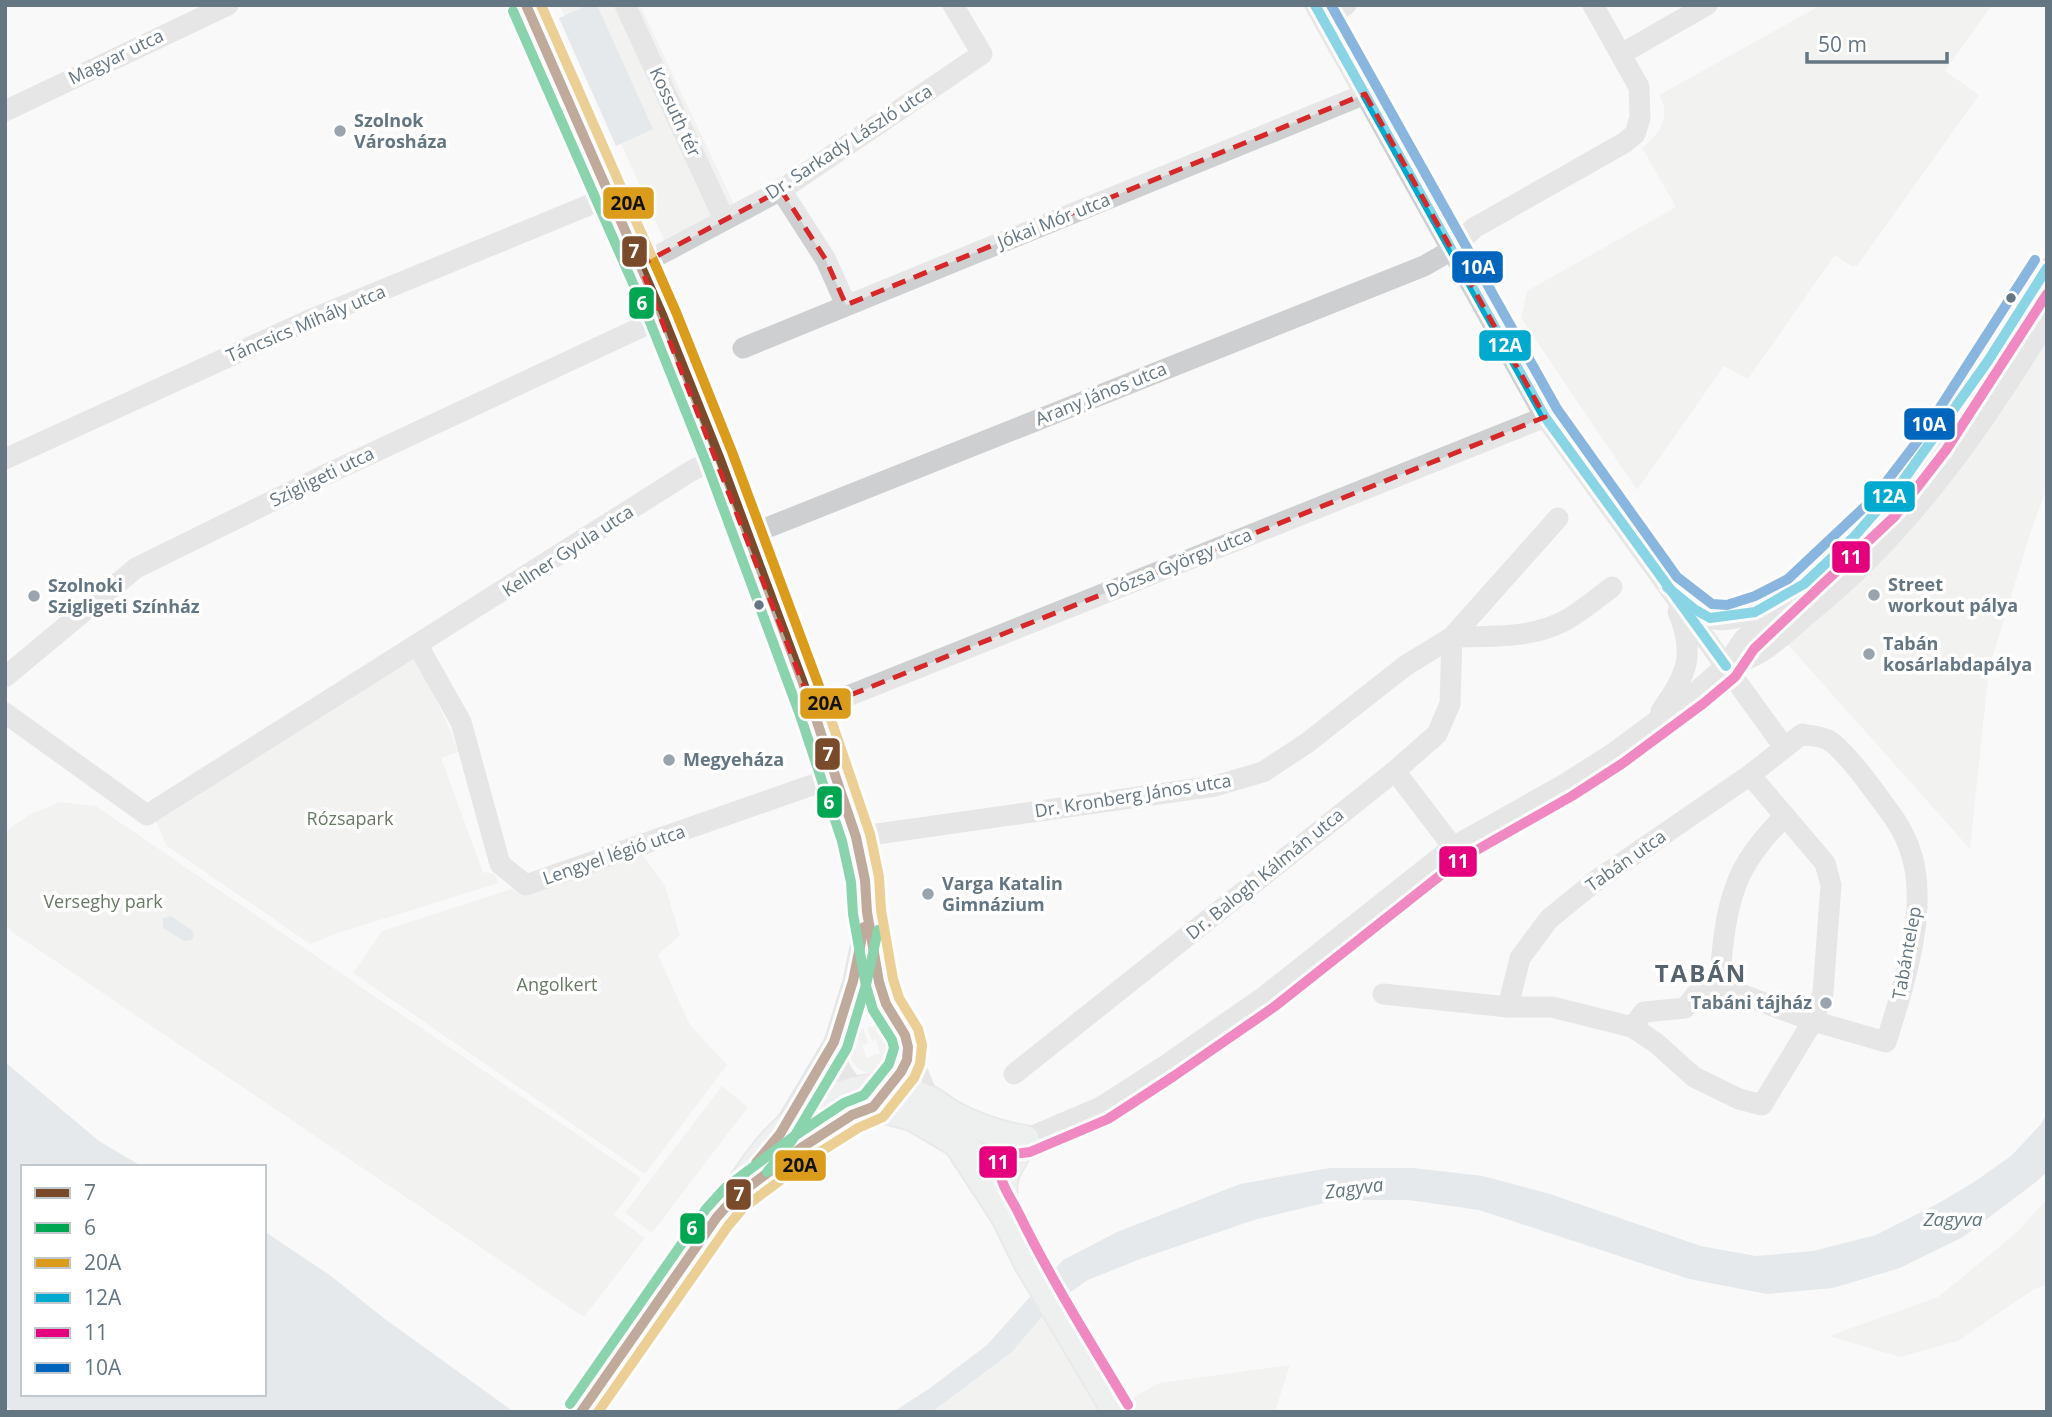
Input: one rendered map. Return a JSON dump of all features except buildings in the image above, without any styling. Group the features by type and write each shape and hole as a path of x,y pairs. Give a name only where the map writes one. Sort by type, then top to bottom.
{"main road":[{"path":"580,1412 717,1217 734,1198 757,1161 780,1134 826,1100 873,1094 929,1099 981,1129 1026,1139 1005,1173 1002,1188 1005,1217"},
{"path":"873,1094 971,1150"},
{"path":"734,1198 801,1148 852,1115 873,1094"},
{"path":"929,1099 955,1127 971,1150 989,1192 1005,1217 1027,1262 1115,1410"}],"street":[{"name":"Magyar utca","path":"5,111 228,5"},
{"name":"Kossuth tér","path":"625,5 724,219"},
{"name":"Dr. Sarkady László utca","path":"640,265 781,190 982,54 953,5"},
{"path":"1346,5 1319,12 1545,417 1784,747"},
{"path":"1593,5 1621,54 1707,5"},
{"path":"530,15 663,317 719,457 813,710 856,837 865,880 867,912 879,982 886,1004 905,1034 929,1099"},
{"name":"Arany János utca","path":"748,535 1424,266 1451,250 1474,228 1624,143 1635,134 1640,118 1639,87 1621,54"},
{"name":"Jókai Mór utca","path":"743,348 1365,94"},
{"path":"781,190 826,260 846,305"},
{"name":"Táncsics Mihály utca","path":"5,459 307,321 611,196"},
{"path":"1726,666 1743,640 1884,507 1974,384 2047,268"},
{"name":"Szigligeti utca","path":"5,677 136,568 323,476 663,317"},
{"path":"971,1150 999,1156 1026,1139 1101,1107 1265,996 1453,848 1565,784 1653,724 1726,666 1756,655 1781,637 1871,559 1927,496 1956,459 2047,321"},
{"name":"Dózsa György utca","path":"813,710 1545,417"},
{"name":"Kellner Gyula utca","path":"418,646 691,471 719,457"},
{"name":"Dr. Kronberg János utca","path":"856,837 1216,786 1263,772 1307,743 1405,666 1452,637 1558,519"},
{"path":"1452,637 1505,636 1546,629 1565,621 1612,587"},
{"path":"1667,587 1707,618 1729,620 1760,609 1796,590"},
{"path":"1653,724 1676,689 1689,658 1684,628 1667,587"},
{"name":"Dr. Balogh Kálmán utca","path":"1014,1074 1395,771 1437,734 1450,704 1452,637"},
{"path":"5,713 147,815 418,646"},
{"name":"Lengyel légió utca","path":"418,646 461,722 499,864 526,885 835,777"},
{"name":"Tabántelep","path":"1719,986 1813,1021 1886,1042 1898,1006 1913,938 1917,881 1910,849 1897,822 1862,775 1830,740 1802,734 1784,747"},
{"name":"Tabán utca","path":"1508,1006 1520,958 1549,919 1597,880 1750,775 1784,747"},
{"path":"1395,771 1453,848"},
{"path":"1383,994 1508,1006 1552,1007 1632,1027 1656,1043 1694,1077 1739,1099 1762,1105 1813,1021 1823,993 1831,885 1825,863 1750,775"},
{"path":"1632,1027 1644,1012 1685,1008 1702,987 1719,986 1734,888 1744,867 1765,836 1785,816"},
{"path":"780,1134 834,1042 853,981 867,912"},
{"path":"834,1042 837,1066 873,1094 901,1072 907,1060 908,1047"}],"highlighted area":[{"path":"1365,94 1545,417 813,710 640,265 781,190 826,260 846,305"}],"green space":[{"path":"559,5 640,5 742,221 673,260"},
{"path":"1821,5 1992,5 1945,71 1979,95 1857,266 1851,266 1835,255 1748,379 1724,366 1637,490 1521,318 1527,291 1676,207 1642,148 1662,125 1664,110 1659,95"},
{"path":"2047,321 2047,488 2030,534 1989,669 1970,849 1781,637 1871,559"},
{"name":"Rózsapark","path":"415,655 458,752 441,758 483,872 494,874 499,883 310,944 167,846 153,816"},
{"name":"Verseghy park","path":"60,802 96,806 641,1178 614,1215 645,1238 584,1317 12,932 5,924 5,832 30,814"},
{"name":"Angolkert","path":"638,848 665,886 680,935 658,955 690,1025 727,1065 645,1174 353,973 382,931"},
{"path":"874,1026 887,1033 894,1042 895,1052 884,1069 875,1073 865,1072 855,1065 849,1052 851,1040 863,1028 868,1043 862,1046 867,1058 880,1053 876,1040 872,1041 867,1027"},
{"path":"722,1086 748,1107 652,1233 625,1213"},
{"path":"2047,1199 2047,1285 2034,1289 1958,1341 1900,1357 1829,1336 1938,1297 2015,1234"},
{"path":"1052,1305 1114,1408 1159,1383 1290,1365 1275,1412 932,1412 1012,1352"}],"water":[{"path":"588,5 597,5 653,129 616,146 559,18"},
{"path":"171,916 192,930 192,940 184,941 163,928 163,918"},
{"path":"5,1062 99,1141 140,1165 21,1165 21,1396 266,1396 266,1232 331,1276 385,1319 514,1412 13,1412 5,1406"},
{"name":"Zagyva","path":"2047,1113 2047,1172 2036,1182 1963,1237 1900,1268 1833,1288 1767,1294 1689,1279 1479,1210 1408,1200 1337,1200 1257,1219 1088,1280 1052,1305 1012,1352 932,1412 893,1412 987,1345 1063,1260 1117,1232 1240,1184 1329,1168 1414,1168 1483,1176 1550,1194 1701,1246 1756,1256 1813,1251 1876,1235 1937,1204 2011,1156 2041,1124"}],"transit line":[{"name":"7","path":"526,5 663,317 719,457 813,710 856,837 865,880 867,912 879,982 886,1004 905,1035 908,1047 907,1060 901,1072 873,1107 852,1115 801,1148 734,1198 717,1217 581,1412"},
{"name":"20A","path":"541,5 676,312 732,452 826,705 870,834 879,877 881,910 893,979 899,998 918,1029 922,1045 920,1064 914,1078 883,1117 858,1128 809,1159 743,1208 598,1412"},
{"name":"12A","path":"1315,5 1545,417 1726,666"},
{"name":"10A","path":"1331,5 1557,409 1677,577 1712,604 1727,605 1755,596 1788,579 1874,498 1923,434 2035,260"},
{"name":"6","path":"513,11 650,322 706,462 800,715 842,841 851,882 853,914 866,986 873,1010 892,1040 894,1048 889,1064 864,1095 844,1103 793,1137 725,1188 706,1209 570,1404"},
{"name":"12A","path":"1667,587 1710,618 1755,612 1804,584 1853,538 1902,482 1988,361 2047,268"},
{"name":"11","path":"1128,1405 1032,1240 1004,1185 998,1162 1006,1155 1030,1152 1108,1119 1274,1007 1461,859 1572,796 1623,763 1704,703 1735,677 1754,649 1895,516 1946,450 2047,294"},
{"name":"7","path":"756,1163 780,1134 834,1042 853,981 864,927"},
{"name":"6","path":"767,1172 791,1142 847,1048 866,985 878,930"}],"place":[{"name":"Szolnok Városháza","path":"340,131"},
{"name":"Street workout pálya","path":"1874,595"},
{"name":"Szolnoki Szigligeti Színház","path":"34,596"},
{"name":"Tabán kosárlabdapálya","path":"1869,654"},
{"name":"Megyeháza","path":"669,760"},
{"name":"Varga Katalin Gimnázium","path":"928,894"},
{"name":"Tabáni tájház","path":"1826,1003"}],"district":[{"name":"TABÁN","path":"1701,974"}]}
